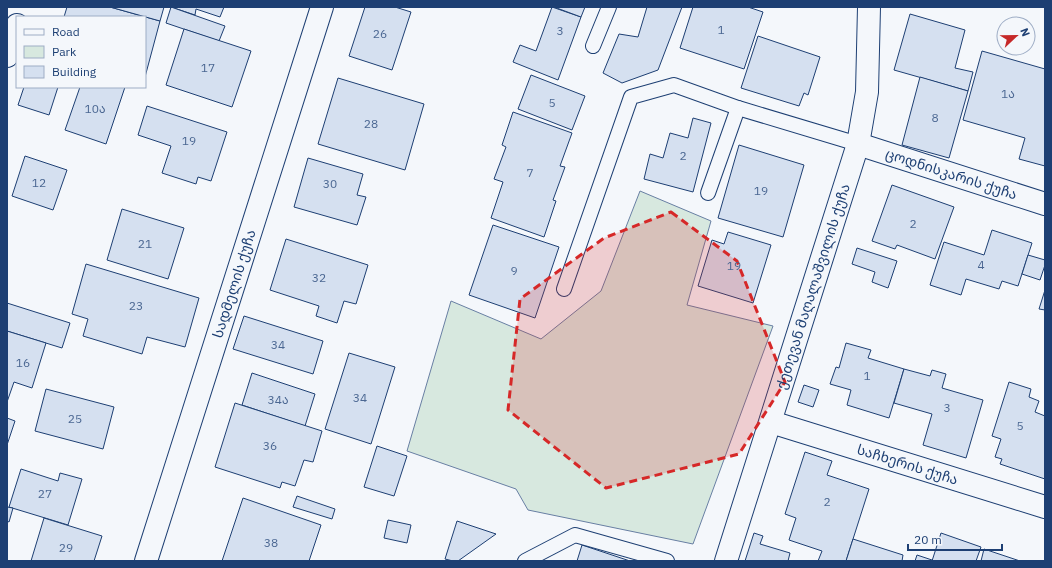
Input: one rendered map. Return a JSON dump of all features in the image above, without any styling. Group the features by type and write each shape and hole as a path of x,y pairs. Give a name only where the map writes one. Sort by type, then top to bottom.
{"street":[{"name":"სადმელის ქუჩა","path":"146,561 322,7"},
{"name":"ქეთევან მაღალაშვილის ქუჩა","path":"726,561 858,144 867,92 869,7"},
{"path":"7,56 16,28"},
{"name":"ცოდნისკარის ქუჩა","path":"858,144 1045,204"},
{"name":"საჩხერის ქუჩა","path":"771,422 1045,507"}],"lane":[{"path":"593,46 609,7"},
{"path":"564,289 631,97 674,85 738,108 858,144"},
{"path":"708,192 738,108"},
{"path":"525,561 574,535 667,561"}],"highlighted area":[{"path":"671,212 737,261 785,382 739,454 606,488 508,410 520,299 604,238"}],"green space":[{"path":"640,191 711,221 687,305 773,326 693,544 528,510 516,489 407,451 451,301 541,339 601,291"}],"building":[{"path":"67,7 110,7 142,16 64,16"},
{"path":"110,7 164,7 160,21"},
{"path":"171,7 224,7 220,17 196,9 195,15"},
{"path":"171,7 225,26 219,41 166,23"},
{"path":"365,7 395,7 411,12 392,70 349,56"},
{"path":"552,7 581,17 558,80 513,62 520,45 536,51"},
{"path":"554,7 585,7 581,17"},
{"path":"647,7 682,7 658,70 622,83 603,73 619,34 638,37"},
{"path":"693,7 748,7 763,12 744,69 680,48"},
{"path":"910,14 965,30 955,68 973,72 968,91 894,70"},
{"path":"146,17 160,21 146,73"},
{"path":"184,29 251,51 232,107 166,85"},
{"path":"758,36 820,57 808,95 804,93 799,106 741,88"},
{"path":"982,51 1045,69 1045,166 1019,159 1025,138 963,120"},
{"path":"531,75 585,96 572,130 518,109"},
{"path":"920,77 968,91 949,158 902,145"},
{"path":"338,78 424,104 405,170 318,144"},
{"path":"24,88 58,88 49,115 18,105"},
{"path":"80,88 125,88 106,144 65,130"},
{"path":"147,106 227,132 211,181 198,177 196,184 162,173 171,146 138,135"},
{"path":"513,112 572,133 560,166 565,167 553,200 556,201 544,237 491,218 503,182 494,179 506,147 502,145"},
{"path":"693,118 711,123 693,192 644,179 650,154 663,158 670,133 688,138"},
{"path":"739,145 804,165 783,237 718,218"},
{"path":"25,156 67,170 53,210 12,196"},
{"path":"308,158 363,174 357,195 366,197 357,225 294,207"},
{"path":"892,185 954,207 935,259 897,245 895,249 872,241"},
{"path":"122,209 184,228 168,279 107,260"},
{"path":"493,225 559,247 535,318 469,295"},
{"path":"992,230 1032,243 1018,286 1002,281 999,289 966,279 961,295 930,285 944,242 984,255"},
{"path":"728,232 771,245 753,303 698,286 712,240 724,244"},
{"path":"286,239 368,265 356,304 344,301 337,323 316,316 319,306 270,290"},
{"path":"857,248 897,261 888,288 872,282 875,272 852,264"},
{"path":"1028,255 1045,260 1045,265 1040,280 1022,274"},
{"path":"86,264 199,298 185,347 147,337 142,354 83,336 88,319 72,314"},
{"path":"1045,290 1045,310 1039,309"},
{"path":"7,303 70,323 62,348 7,331"},
{"path":"244,316 323,341 313,374 233,349"},
{"path":"7,331 46,343 32,388 14,382 7,402"},
{"path":"846,343 871,350 868,358 904,369 889,418 847,405 851,390 830,384 836,367 839,368"},
{"path":"349,353 395,367 371,444 325,429"},
{"path":"904,369 930,376 932,370 946,374 942,388 983,400 966,458 923,445 932,414 894,403"},
{"path":"252,373 315,394 305,426 242,405"},
{"path":"1009,382 1031,389 1029,397 1039,401 1035,412 1045,416 1045,479 1000,464 1002,459 995,457 1001,439 992,436"},
{"path":"804,385 819,390 813,407 798,402"},
{"path":"46,389 114,407 103,449 35,431"},
{"path":"235,403 322,431 313,462 304,460 295,486 282,482 280,488 215,467"},
{"path":"7,418 15,421 7,445"},
{"path":"377,446 407,456 394,496 364,487"},
{"path":"805,452 832,461 827,475 869,489 846,561 818,561 822,551 789,540 796,518 785,514"},
{"path":"21,469 58,481 60,473 82,479 68,525 9,507"},
{"path":"297,496 335,509 332,519 293,507"},
{"path":"243,498 321,525 309,561 222,561"},
{"path":"7,507 13,508 9,522 7,521"},
{"path":"44,518 102,536 94,561 31,561"},
{"path":"388,520 411,525 407,543 384,538"},
{"path":"457,521 496,534 458,561 445,559"},
{"path":"754,533 763,536 760,544 790,553 788,561 745,561"},
{"path":"941,533 981,547 976,561 932,561"},
{"path":"853,539 903,555 902,561 846,561"},
{"path":"582,545 630,561 577,561"},
{"path":"984,549 1020,561 981,561"},
{"path":"917,555 932,560 932,561 915,561"}]}
